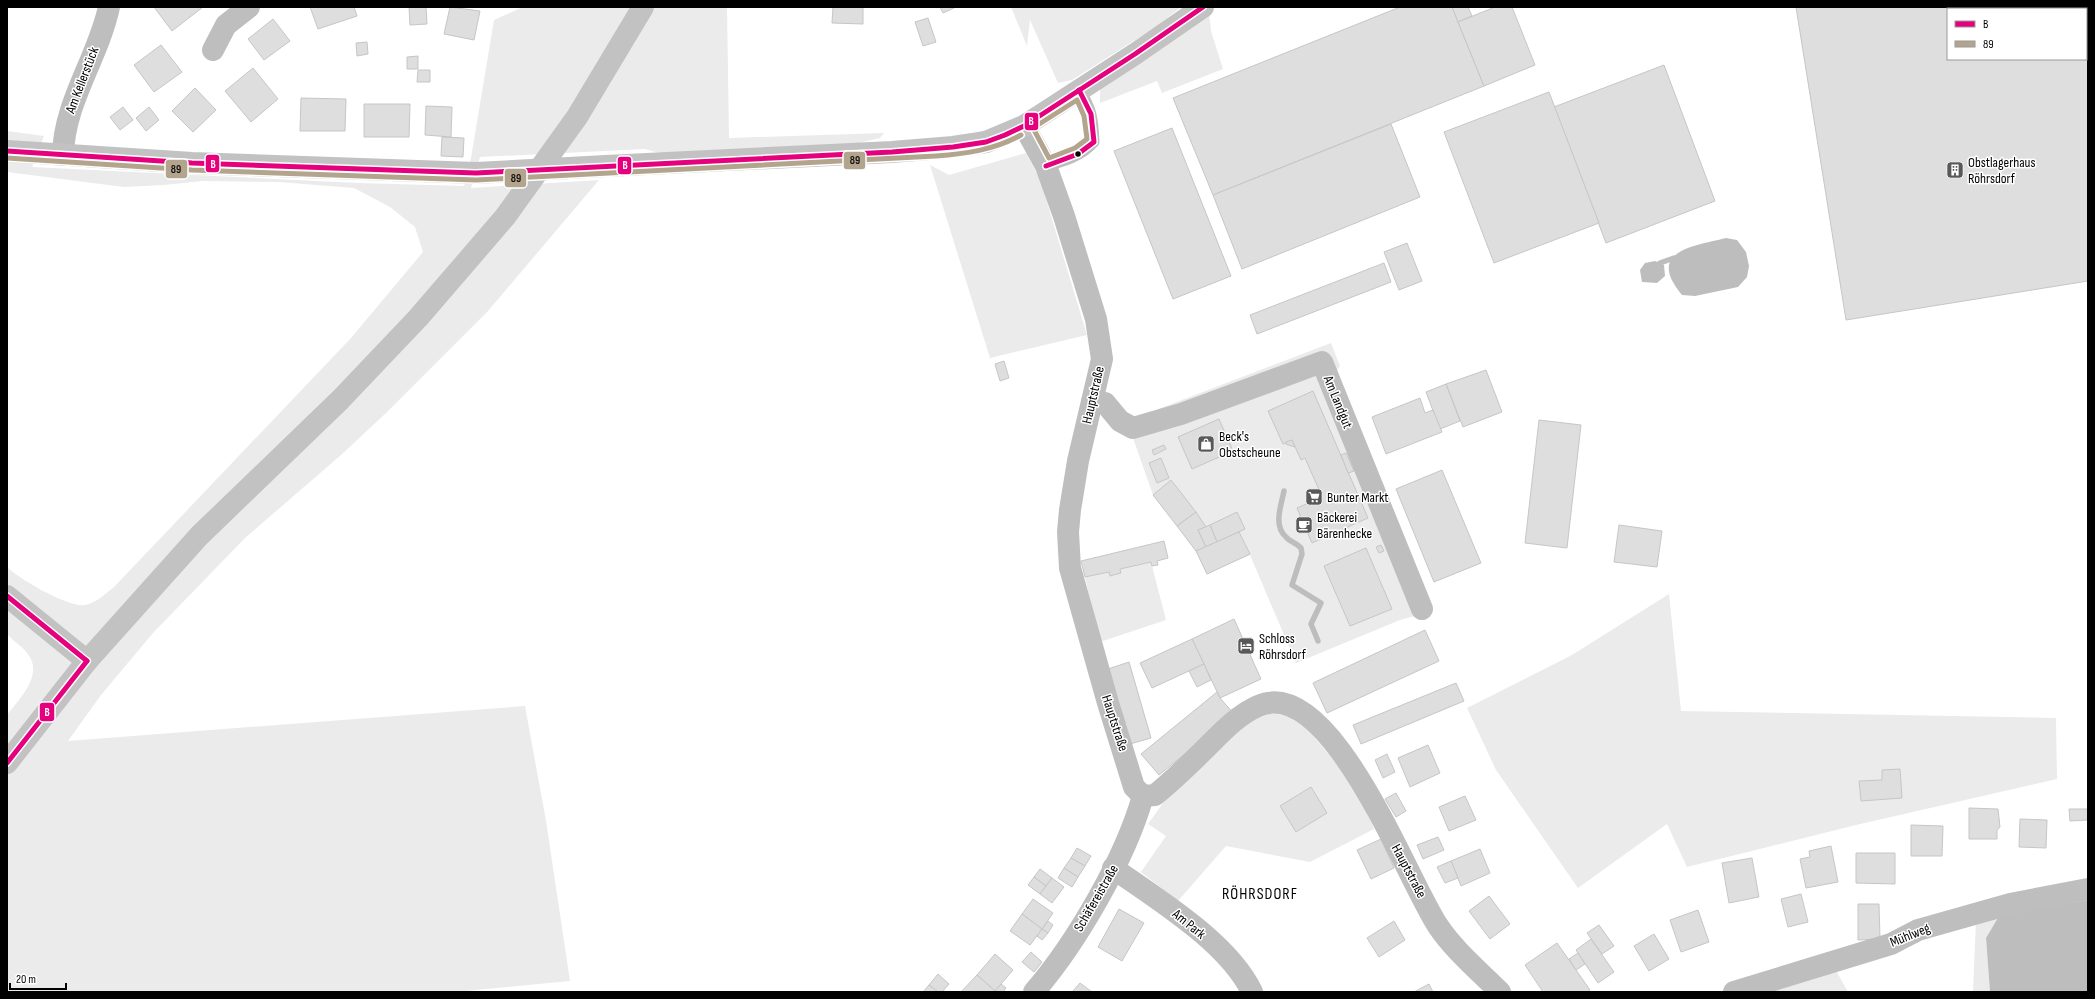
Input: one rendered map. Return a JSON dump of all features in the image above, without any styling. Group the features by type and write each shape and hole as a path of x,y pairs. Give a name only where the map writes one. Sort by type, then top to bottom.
{"street":[{"name":"Am Kellerstück","path":"63,155 63,136 70,110 109,7"},
{"path":"213,50 226,25 249,7"},
{"path":"7,763 86,661 199,536 340,400 418,318 500,223 577,117 643,7"},
{"path":"7,151 208,164 476,173 892,152 953,147 986,142 1024,126 1203,7"},
{"name":"Hauptstraße","path":"1024,126 1046,166 1064,216 1096,319 1102,359 1070,510 1068,532 1070,568 1108,703 1134,787 1143,796 1155,794 1236,719 1258,706 1278,702 1290,705 1322,727 1334,741 1360,781 1438,926 1500,992"},
{"name":"Am Landgut","path":"1092,402 1105,403 1120,421 1133,428 1181,414 1322,362 1422,609"},
{"path":"7,596 86,661"},
{"name":"Schäfereistraße","path":"1034,992 1084,920 1113,868 1134,825 1143,796"},
{"name":"Am Park","path":"1113,868 1158,899 1196,929 1231,960 1245,978 1252,992"},
{"name":"Mühlweg","path":"1734,992 1891,944 1918,930 2010,904 2088,889"}],"lane":[{"path":"1046,166 1087,151 1094,142 1094,122 1088,103 1079,90"}],"shaded area":[{"path":"523,7 727,7 729,138 884,133 880,138 859,143 659,153 645,149 480,157 471,188 599,180 488,311 386,413 341,455 245,538 153,633 101,695 68,741 525,706 546,821 570,981 455,992 7,992 7,715 28,686 32,678 33,669 32,661 27,653 7,634 7,567 44,592 78,605 85,605 93,602 104,595 114,587 351,338 423,252 415,227 390,207 354,188 279,182 203,181 124,187 7,172 7,131 44,136 32,167 358,183 464,186 471,158 494,20"},
{"path":"1011,7 1181,7 1157,26 1072,80 1058,83 1030,20 1027,46"},
{"path":"1209,11 1211,31 1223,69 1162,93 1157,81 1100,103 1100,90 1109,79"},
{"path":"1026,153 1040,179 1087,335 990,358 930,165 949,175"},
{"path":"1726,238 1737,240 1746,252 1749,266 1747,277 1738,287 1695,296 1682,295 1672,280 1669,269 1671,260 1678,253 1688,248"},
{"path":"1655,261 1664,265 1665,276 1657,283 1642,282 1640,270 1645,263"},
{"path":"1331,343 1340,366 1336,372 1432,611 1400,620 1296,663 1250,555 1207,574 1196,551 1153,495 1127,421"},
{"path":"1151,562 1166,620 1100,642 1085,577 1109,572 1110,576 1121,573 1120,569"},
{"path":"1669,594 1681,711 2056,718 2057,779 1856,825 1687,867 1667,824 1578,888 1496,770 1467,708 1572,655"},
{"path":"1271,713 1294,718 1300,722 1315,738 1349,781 1363,804 1374,829 1310,862 1226,846 1178,901 1141,872 1166,836 1148,824 1163,803 1207,758 1256,717"},
{"path":"2088,900 2088,992 1990,992 1986,938 1999,916"},
{"path":"1999,916 1986,938 1990,992 1973,992 1976,920"},
{"path":"1834,967 1848,992 1759,992"}],"building":[{"path":"154,7 203,7 172,31"},
{"path":"310,7 354,7 357,16 318,29"},
{"path":"409,7 426,7 427,24 410,25"},
{"path":"450,7 480,11 474,40 444,34"},
{"path":"833,7 863,7 863,24 832,23"},
{"path":"940,7 956,7 943,13"},
{"path":"1400,7 1452,7 1484,86 1213,195 1173,98"},
{"path":"1452,7 1468,7 1472,16 1458,22"},
{"path":"1495,7 1512,7 1535,65 1484,86 1458,22"},
{"name":"Obstlagerhaus Röhrsdorf","path":"1796,7 2088,7 2088,281 1846,320"},
{"path":"928,18 936,42 923,46 915,22"},
{"path":"273,19 290,41 264,60 248,39"},
{"path":"367,42 368,54 357,56 356,43"},
{"path":"161,45 182,72 154,92 134,65"},
{"path":"418,56 418,69 407,69 407,57"},
{"path":"1664,65 1715,201 1606,243 1554,107"},
{"path":"253,68 278,99 251,122 225,91"},
{"path":"418,70 430,70 430,82 417,82"},
{"path":"195,88 216,110 193,132 172,111"},
{"path":"1549,92 1599,223 1494,263 1444,132"},
{"path":"301,98 346,99 345,131 300,131"},
{"path":"364,104 410,104 409,137 364,137"},
{"path":"426,106 452,107 451,137 425,135"},
{"path":"123,107 133,120 120,130 110,117"},
{"path":"149,107 159,120 146,131 136,118"},
{"path":"1391,124 1420,197 1242,269 1213,195"},
{"path":"1172,128 1231,276 1173,299 1114,151"},
{"path":"442,137 464,138 463,157 441,156"},
{"path":"1407,243 1422,281 1399,290 1384,252"},
{"path":"1384,263 1391,282 1257,334 1250,315"},
{"path":"1004,361 1009,378 1000,381 995,364"},
{"path":"1486,370 1502,412 1463,427 1446,384"},
{"path":"1446,384 1460,421 1440,429 1426,392"},
{"path":"1313,391 1368,518 1312,543 1297,508 1318,499 1316,494 1320,492 1305,458 1301,460 1292,440 1283,444 1268,411"},
{"path":"1420,398 1425,413 1433,410 1442,432 1386,454 1372,417"},
{"name":"Beck's Obstscheune","path":"1219,419 1233,451 1192,469 1178,437"},
{"path":"1539,420 1581,425 1567,548 1525,543"},
{"path":"1292,440 1295,447 1286,444 1286,442"},
{"path":"1164,445 1166,449 1154,455 1152,450"},
{"path":"1346,453 1354,471 1348,473 1341,455"},
{"path":"1161,458 1169,478 1157,483 1149,463"},
{"path":"1442,470 1481,563 1434,582 1396,489"},
{"path":"1171,480 1196,512 1177,526 1153,495"},
{"path":"1196,512 1206,527 1198,530 1206,547 1196,551 1177,526"},
{"path":"1237,512 1245,529 1217,542 1210,525"},
{"path":"1210,525 1217,542 1206,547 1198,530"},
{"path":"1619,525 1662,531 1657,567 1614,562"},
{"path":"1239,532 1250,554 1207,574 1196,551"},
{"path":"1164,541 1168,558 1157,561 1158,565 1152,566 1151,562 1120,569 1121,573 1110,576 1109,572 1085,577 1081,561"},
{"path":"1381,545 1384,551 1379,553 1376,547"},
{"path":"1366,548 1392,609 1350,626 1324,566"},
{"path":"1234,619 1261,679 1220,698 1192,639"},
{"path":"1425,630 1439,661 1327,713 1313,683"},
{"path":"1192,639 1204,664 1152,688 1140,663"},
{"path":"1129,662 1151,738 1130,744 1108,669"},
{"path":"1204,664 1211,680 1197,687 1189,671"},
{"path":"1456,683 1464,701 1361,744 1353,725"},
{"path":"1217,692 1220,698 1234,714 1159,775 1141,754"},
{"path":"1428,745 1440,773 1410,787 1398,758"},
{"path":"1387,754 1395,772 1383,778 1375,760"},
{"path":"1900,769 1902,798 1861,801 1859,781 1882,780 1882,770"},
{"path":"1311,787 1327,813 1296,832 1280,806"},
{"path":"1396,793 1406,811 1396,817 1385,799"},
{"path":"1465,796 1476,820 1449,831 1439,807"},
{"path":"1969,808 1998,809 2000,827 1997,830 1997,839 1969,839"},
{"path":"2069,809 2088,809 2088,820 2070,821"},
{"path":"2020,819 2047,820 2046,848 2019,847"},
{"path":"1911,825 1943,826 1942,856 1911,856"},
{"path":"1438,837 1444,850 1423,859 1417,845"},
{"path":"1381,839 1394,868 1371,879 1357,850"},
{"path":"1831,846 1838,882 1806,888 1800,859 1810,857 1809,851"},
{"path":"1077,848 1091,856 1085,866 1071,858"},
{"path":"1480,849 1490,873 1461,886 1451,861"},
{"path":"1856,853 1895,853 1895,884 1856,883"},
{"path":"1071,858 1085,866 1078,877 1064,868"},
{"path":"1752,858 1759,897 1729,903 1722,863"},
{"path":"1451,861 1458,878 1445,883 1437,867"},
{"path":"1064,868 1078,877 1072,887 1058,878"},
{"path":"1040,869 1052,878 1046,886 1034,877"},
{"path":"1034,877 1046,886 1040,894 1028,885"},
{"path":"1052,878 1064,887 1052,903 1040,894"},
{"path":"1801,894 1808,922 1788,927 1781,899"},
{"path":"1489,896 1510,924 1490,939 1469,911"},
{"path":"1033,899 1053,913 1042,929 1022,914"},
{"path":"1858,904 1879,904 1880,939 1858,940"},
{"path":"1119,909 1144,923 1122,961 1098,947"},
{"path":"1698,910 1709,942 1681,952 1670,920"},
{"path":"1022,914 1042,929 1030,945 1010,931"},
{"path":"1048,921 1053,925 1048,933 1042,929"},
{"path":"1394,921 1405,940 1379,957 1367,938"},
{"path":"1599,925 1614,946 1602,954 1587,933"},
{"path":"1042,929 1048,933 1042,940 1037,936"},
{"path":"1654,934 1669,959 1649,971 1634,946"},
{"path":"1591,939 1614,972 1598,983 1576,950"},
{"path":"1557,943 1590,990 1587,992 1543,992 1525,965"},
{"path":"1031,952 1042,962 1034,972 1022,962"},
{"path":"1578,953 1585,964 1576,970 1569,959"},
{"path":"995,954 1013,970 995,991 977,975"},
{"path":"938,974 949,984 942,992 938,992 929,985"},
{"path":"977,975 995,991 961,992"},
{"path":"1080,983 1092,992 1072,992"},
{"path":"1001,984 1006,988 1003,992 996,992 995,991"},
{"path":"1429,984 1433,992 1414,992"},
{"path":"929,985 938,992 923,992"}],"waterway":[{"path":"1660,263 1674,258"},
{"path":"1284,491 1279,516 1280,527 1287,538 1301,548 1302,554 1292,585 1321,603 1311,624 1318,641"}],"transit line":[{"name":"B","path":"7,151 192,163 476,173 892,152 953,147 986,142 1024,126 1135,54 1203,7"},
{"name":"B","path":"1046,166 1078,154 1094,142 1091,114 1079,90"},
{"name":"89","path":"1077,100 1084,116 1087,139 1075,148 1049,158 1033,128 1077,100"},
{"name":"89","path":"7,158 192,170 476,180 947,155 990,148 1021,135"},
{"name":"B","path":"7,596 87,661"},
{"name":"B","path":"7,763 87,661"}],"place":[{"name":"Obstlagerhaus Röhrsdorf","path":"1955,170"},
{"name":"Beck's Obstscheune","path":"1206,444"},
{"name":"Bunter Markt","path":"1314,497"},
{"name":"Bäckerei Bärenhecke","path":"1304,525"},
{"name":"Schloss Röhrsdorf","path":"1246,646"}],"district":[{"name":"RÖHRSDORF","path":"1260,894"}]}
